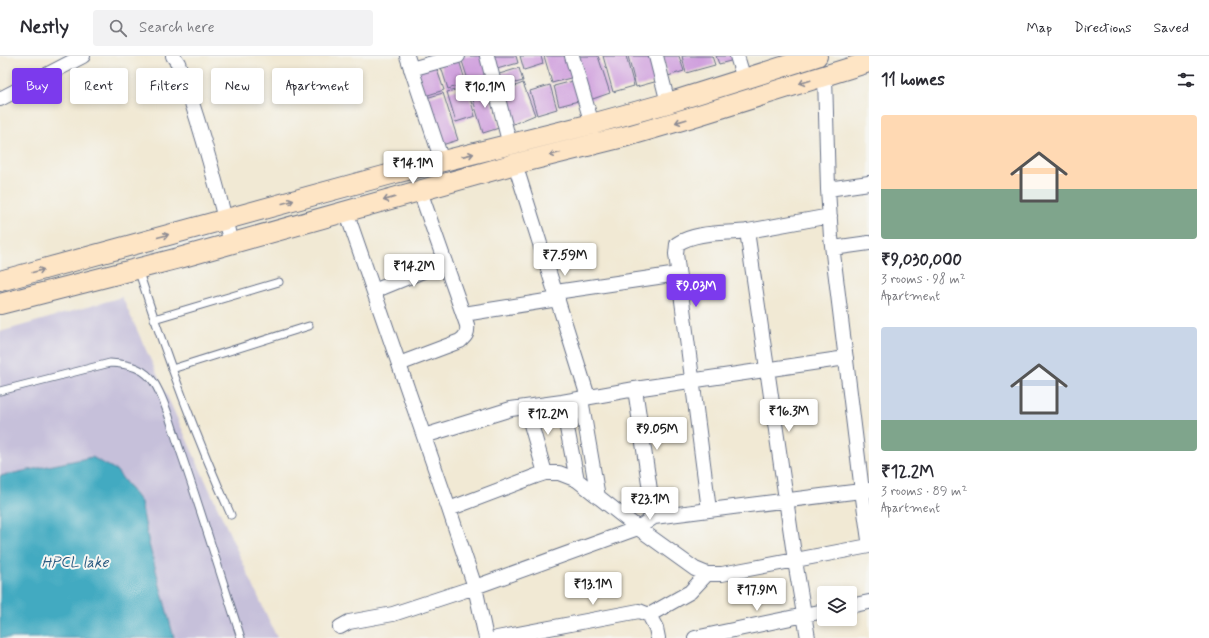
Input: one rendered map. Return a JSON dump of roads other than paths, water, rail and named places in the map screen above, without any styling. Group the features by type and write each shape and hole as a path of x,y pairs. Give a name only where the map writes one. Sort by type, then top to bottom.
{"main road":[{"path":"0,281 395,172 442,162 592,124 668,103 744,79 796,59 817,56"},
{"path":"0,304 346,212 515,164 682,120 869,62"}],"street":[{"path":"0,100 83,56"},
{"path":"173,56 178,63 195,113 225,219 230,243"},
{"path":"442,162 409,62 458,56"},
{"path":"487,56 510,145"},
{"path":"572,56 592,124"},
{"path":"656,56 668,103"},
{"path":"737,56 744,79"},
{"path":"825,76 828,189 833,248 846,358 865,490 869,540"},
{"path":"515,164 557,296 585,398 598,497"},
{"path":"828,189 869,183"},
{"path":"399,364 460,341 465,338 468,332 464,314 420,191"},
{"path":"346,212 475,588 486,638"},
{"path":"709,510 678,274 676,254 677,244 685,239 697,236 747,231 830,216"},
{"path":"747,231 795,561 808,638"},
{"path":"833,248 869,243"},
{"path":"374,291 445,262"},
{"path":"464,314 678,274"},
{"path":"424,436 503,410 846,358"},
{"path":"635,389 654,517"},
{"path":"562,402 577,480"},
{"path":"526,407 545,473"},
{"path":"449,509 545,473 559,473 577,480 638,528 695,569 707,574 722,574 869,546"},
{"path":"340,628 349,622 393,614 475,588 638,528 654,517 865,490"},
{"path":"649,615 690,592 707,574"},
{"path":"857,605 869,602"},
{"path":"497,638 639,611 649,615 656,628 658,638"},
{"path":"695,638 817,612"}],"lane":[{"path":"137,268 172,369 209,466 231,516"},
{"path":"154,319 279,282"},
{"path":"172,369 309,326"},
{"path":"0,391 110,363 126,364 141,370 154,383 162,400 188,474 241,638"}],"water":[{"name":"HPCL lake","path":"92,457 116,470 141,502 149,544 174,638 0,638 0,476"}]}
